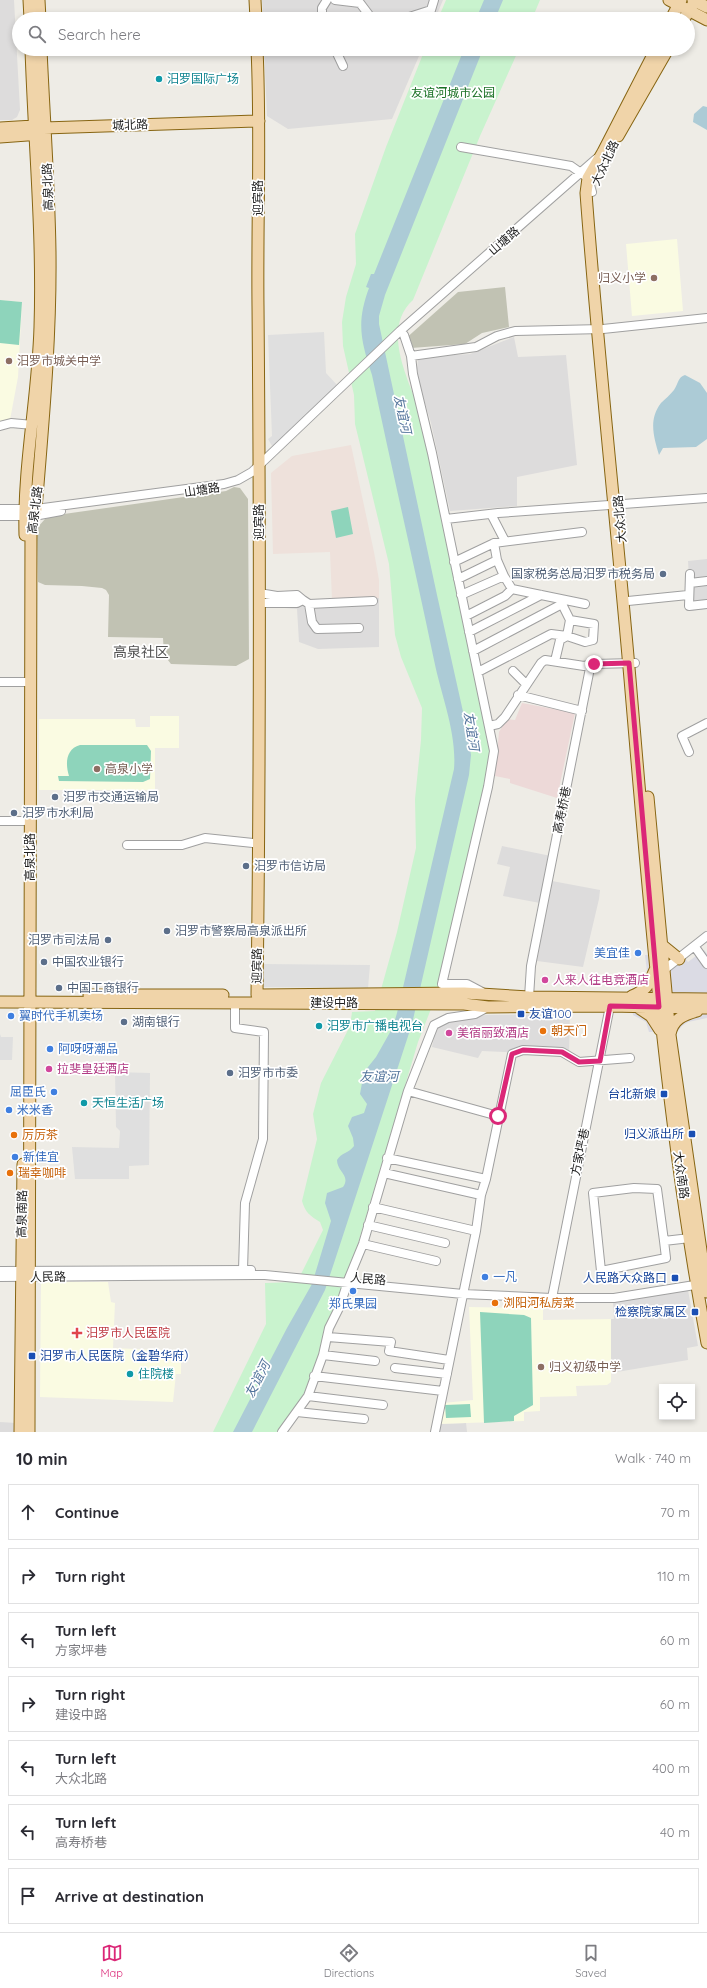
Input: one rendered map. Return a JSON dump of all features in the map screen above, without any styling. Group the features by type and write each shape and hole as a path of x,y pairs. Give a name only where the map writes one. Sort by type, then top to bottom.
{"main road":[{"path":"29,0 30,12"},
{"path":"39,0 40,12"},
{"path":"248,0 249,12"},
{"path":"255,0 256,12"},
{"path":"674,12 676,2 690,8 707,20"},
{"path":"690,8 707,7"},
{"name":"高泉北路","path":"27,998 30,512 47,379 50,297 50,252 40,131 32,56"},
{"name":"高泉北路","path":"27,998 24,821 26,682 33,425 38,372 40,326 41,56"},
{"name":"迎宾路","path":"251,56 256,124"},
{"name":"迎宾路","path":"253,995 253,843 256,617 255,471 257,56"},
{"name":"大众北路","path":"600,329 592,192 594,180 653,56"},
{"name":"大众北路","path":"662,971 585,175 606,152 626,124 664,56"},
{"name":"城北路","path":"0,128 40,131 256,124"},
{"name":"城北路","path":"0,137 40,131"},
{"name":"迎宾路","path":"253,995 259,598 255,471"},
{"name":"大众北路","path":"616,505 628,601 632,663 662,946 663,1003"},
{"path":"662,946 680,959"},
{"path":"662,971 632,1002 651,1016 666,1035 680,1017 707,1005"},
{"name":"建设中路","path":"0,1002 27,998 376,993 464,998 487,1001 610,1006 632,1002"},
{"name":"建设中路","path":"0,995 27,998 149,1004 235,1002 369,1003 464,998"},
{"name":"建设中路","path":"487,1001 529,997 707,1005"},
{"name":"高泉南路","path":"27,998 26,1274 29,1432"},
{"name":"大众南路","path":"663,1003 690,1238 703,1284"},
{"name":"大众南路","path":"666,1035 703,1284 707,1343"},
{"name":"高泉南路","path":"20,1432 26,1274"}],"street":[{"path":"322,12 322,8 327,0"},
{"path":"334,0 360,3 367,12"},
{"path":"425,12 431,10 434,0"},
{"path":"338,56 343,66"},
{"path":"461,147 571,166 585,175 592,192"},
{"name":"山塘路","path":"393,341 404,335 585,175 606,152"},
{"name":"山塘路","path":"0,516 224,484 238,480 255,471 393,341 585,175"},
{"path":"411,356 476,347 497,336 515,331 600,329 707,318"},
{"path":"282,1432 298,1412 308,1396 314,1376 323,1355 329,1328 340,1306 344,1280 363,1244 387,1158 408,1091 434,1025 448,1018 475,1014 487,1001 467,984 442,984 488,787 494,751 446,519 412,374 411,356 404,335"},
{"path":"0,426 12,423 33,425"},
{"path":"446,519 491,514 707,498"},
{"name":"山塘路","path":"0,509 30,512"},
{"path":"491,514 505,542"},
{"path":"454,562 494,543 582,532"},
{"path":"494,543 496,560 512,589 541,595 561,602 585,604"},
{"path":"458,580 496,560"},
{"path":"690,574 688,595 689,606 707,604"},
{"path":"461,596 504,576"},
{"path":"690,583 707,581"},
{"path":"466,616 505,596 512,589"},
{"path":"469,632 541,595"},
{"path":"628,601 688,595"},
{"path":"259,598 297,603 373,602"},
{"path":"306,602 312,622 317,629 359,628"},
{"path":"556,661 560,640 567,636 570,620 561,602"},
{"path":"473,651 561,602"},
{"path":"478,672 551,634 567,636 585,642 593,640 594,624 570,620"},
{"path":"489,726 498,724 505,717 541,662 545,660 584,666 594,664 632,663"},
{"name":"高寿桥巷","path":"529,997 531,966 590,668 594,664"},
{"path":"513,671 526,684"},
{"path":"0,682 26,682"},
{"path":"518,695 582,711"},
{"path":"689,752 682,736 707,723"},
{"path":"0,820 24,821"},
{"path":"127,845 182,844 205,838 253,843"},
{"path":"662,971 696,948 707,936"},
{"path":"662,971 707,940"},
{"path":"696,948 707,964"},
{"path":"235,1002 235,1028 264,1032 263,1139 245,1203 244,1270"},
{"name":"方家坪巷","path":"552,1296 610,1006"},
{"path":"434,1432 476,1231 481,1194 486,1179 512,1054 523,1050 562,1052 579,1062 630,1058"},
{"path":"408,1091 498,1116"},
{"path":"387,1158 486,1179"},
{"path":"384,1173 481,1194"},
{"path":"634,1188 657,1189 664,1241 666,1258 602,1271 593,1193 634,1188"},
{"path":"373,1207 476,1231"},
{"path":"368,1225 445,1243"},
{"path":"664,1241 690,1238"},
{"path":"363,1244 436,1261"},
{"name":"人民路","path":"26,1274 244,1270 463,1291 614,1298 703,1284"},
{"path":"0,1271 26,1274"},
{"path":"0,1277 26,1274"},
{"name":"人民路","path":"26,1274 305,1276"},
{"path":"328,1338 391,1342 389,1352 450,1360"},
{"path":"323,1355 375,1361"},
{"path":"395,1368 447,1374"},
{"path":"314,1376 443,1391"},
{"path":"308,1396 383,1405"},
{"path":"298,1412 364,1419"}],"shaded area":[{"path":"0,0 14,0 15,12 12,12 12,56 17,56 20,110 17,117 12,120 0,120"},
{"path":"262,0 443,0 438,12 263,12"},
{"path":"264,56 419,56 392,119 288,129 267,116"},
{"name":"归义小学","path":"677,239 683,311 632,316 626,244"},
{"path":"505,287 509,327 482,333 465,344 411,348 404,340 458,292"},
{"name":"汨罗市城关中学","path":"0,300 22,302 18,377 10,420 0,422"},
{"path":"324,332 326,373 338,386 276,444 272,446 268,439 272,436 268,335"},
{"path":"514,337 518,357 566,355 577,465 517,477 517,506 450,511 431,423 420,387 417,368 418,360 439,356 470,354"},
{"path":"351,445 374,552 379,580 379,598 332,600 330,552 273,554 271,473 292,456"},
{"path":"234,487 240,488 248,499 249,659 236,666 171,664 164,655 163,638 108,637 109,595 106,590 102,588 82,586 45,585 38,582 37,528 45,519 57,515 226,491"},
{"path":"707,559 707,609 691,611 688,561"},
{"path":"379,598 379,647 318,649 299,642 297,609 273,607 307,602"},
{"path":"522,703 575,713 557,798 510,783 510,779 495,776 499,732 507,719 515,720"},
{"name":"高泉小学","path":"150,716 179,716 179,748 155,748 155,790 39,790 39,719 135,719 136,727 150,727"},
{"path":"502,846 551,856 540,903 503,896 510,867 497,864"},
{"path":"552,881 600,890 583,967 537,961"},
{"path":"704,950 707,954 707,1018 688,1022 678,1031 649,1032 646,1022 633,1015 631,994 648,980 645,955 680,953 688,962"},
{"path":"262,964 370,965 368,988 263,987"},
{"name":"友谊100","path":"570,1014 569,1055 482,1051 478,1058 432,1047 436,1029 445,1023 486,1015"},
{"path":"0,1034 1,1037 13,1037 12,1060 0,1060"},
{"path":"115,1072 150,1073 149,1165 129,1166 129,1179 75,1179 72,1147 119,1148 120,1131 116,1127"},
{"name":"汨罗市人民医院","path":"41,1282 108,1282 111,1302 115,1303 113,1348 181,1351 181,1374 176,1374 173,1402 40,1397"},
{"path":"688,1290 698,1346 687,1348 688,1360 611,1373 611,1319 614,1319 613,1302"},
{"name":"归义初级中学","path":"516,1299 543,1301 543,1320 611,1319 611,1382 607,1385 576,1386 577,1396 540,1397 540,1411 524,1412 524,1421 438,1424 443,1403 473,1400 469,1307 516,1308"},
{"path":"0,1422 16,1423 16,1432 0,1432"},
{"path":"466,1423 467,1432 436,1432 438,1424"}],"green space":[{"path":"446,0 540,0 535,12 441,12"},
{"name":"友谊河城市公园","path":"422,56 516,56 480,136 413,300 404,311 399,323 398,337 399,350 403,365 417,404 479,685 490,746 488,776 438,991 418,1042 351,1267 304,1394 277,1432 213,1432 266,1324 265,1283 297,1282 323,1230 320,1222 308,1213 302,1201 317,1139 313,1114 321,1083 350,1026 352,1012 375,1011 397,932 416,848 415,799 421,740 422,708 401,657 395,635 389,564 355,424 354,395 343,346 342,322 346,297 356,264 355,234 386,147"},
{"path":"0,300 22,302 19,345 0,343"},
{"path":"348,507 353,534 336,538 331,511"},
{"path":"80,745 147,745 151,751 150,779 143,782 59,781 58,776 69,776 67,762 69,753 75,747"},
{"path":"480,1312 524,1315 531,1318 533,1405 514,1416 514,1421 484,1423"},
{"path":"470,1404 471,1417 446,1418 445,1405"}],"water":[{"path":"484,0 503,0 498,12 479,12"},
{"name":"友谊河","path":"461,56 480,56 385,295 379,316 379,324 468,734 471,755 469,775 412,1024 325,1290 252,1432 233,1432 287,1328 312,1284 331,1221 325,1203 327,1193 343,1187 345,1183 345,1176 339,1168 337,1160 354,1146 353,1138 348,1126 352,1117 364,1113 367,1104 360,1094 364,1072 376,1057 393,1027 397,1013 454,769 451,728 434,660 372,375 363,342 361,322 362,312 369,288 366,287 371,274 374,274"},
{"path":"703,106 707,107 707,130 693,122 694,114"},
{"path":"685,375 700,383 707,393 707,439 696,447 663,448 659,455 653,429 654,416 661,403 674,390 681,377"}],"place":[{"name":"汨罗国际广场","path":"159,79"},
{"name":"归义小学","path":"654,278"},
{"name":"汨罗市城关中学","path":"9,361"},
{"name":"国家税务总局汨罗市税务局","path":"663,574"},
{"name":"高泉小学","path":"97,769"},
{"name":"汨罗市交通运输局","path":"55,797"},
{"name":"汨罗市水利局","path":"14,813"},
{"name":"汨罗市信访局","path":"246,866"},
{"name":"汨罗市警察局高泉派出所","path":"167,931"},
{"name":"汨罗市司法局","path":"108,940"},
{"name":"美宜佳","path":"638,953"},
{"name":"中国农业银行","path":"44,962"},
{"name":"人来人往电竞酒店","path":"545,980"},
{"name":"中国工商银行","path":"59,988"},
{"name":"友谊100","path":"521,1014"},
{"name":"翼时代手机卖场","path":"11,1016"},
{"name":"湖南银行","path":"124,1022"},
{"name":"汨罗市广播电视台","path":"319,1026"},
{"name":"朝天门","path":"543,1031"},
{"name":"美宿丽致酒店","path":"449,1033"},
{"name":"阿呀呀潮品","path":"50,1049"},
{"name":"拉斐皇廷酒店","path":"49,1069"},
{"name":"汨罗市市委","path":"230,1073"},
{"name":"屈臣氏","path":"54,1092"},
{"name":"台北新娘","path":"664,1094"},
{"name":"天恒生活广场","path":"84,1103"},
{"name":"米米香","path":"9,1110"},
{"name":"归义派出所","path":"692,1134"},
{"name":"厉厉茶","path":"14,1135"},
{"name":"新佳宜","path":"15,1157"},
{"name":"瑞幸咖啡","path":"10,1173"},
{"name":"一凡","path":"485,1277"},
{"name":"人民路大众路口","path":"675,1278"},
{"name":"郑氏果园","path":"353,1291"},
{"name":"浏阳河私房菜","path":"495,1303"},
{"name":"检察院家属区","path":"695,1312"},
{"name":"汨罗市人民医院","path":"77,1333"},
{"name":"汨罗市人民医院（金碧华府）","path":"32,1356"},
{"name":"归义初级中学","path":"541,1367"},
{"name":"住院楼","path":"130,1374"}],"district":[{"name":"高泉社区","path":"141,652"}],"route":[{"path":"498,1116 512,1054 523,1050 562,1052 579,1062 600,1061 610,1006 659,1007 629,663 594,664"}]}
